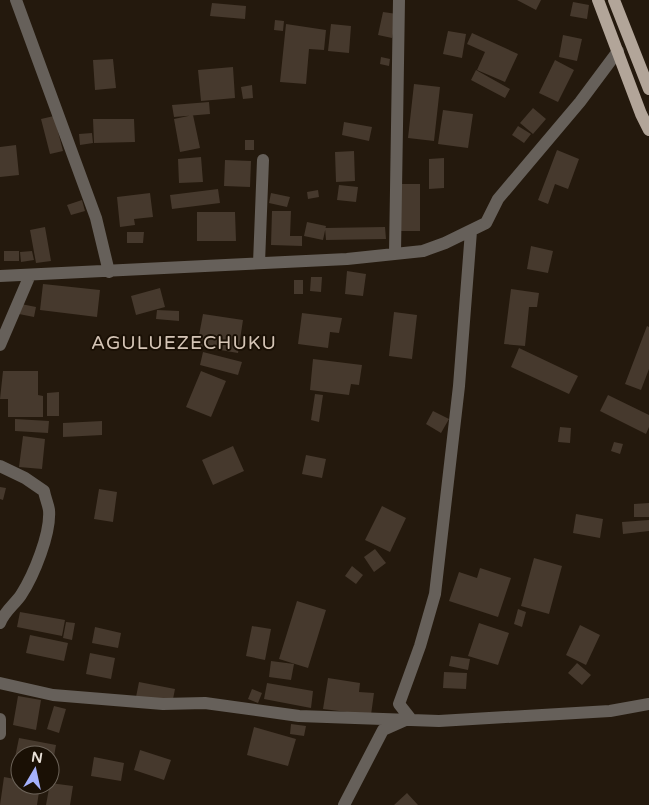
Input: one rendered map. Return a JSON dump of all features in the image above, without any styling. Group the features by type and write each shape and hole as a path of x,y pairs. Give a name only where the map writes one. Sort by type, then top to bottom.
{"main road":[{"path":"598,0 641,114 649,130"},
{"path":"614,0 649,89"}],"street":[{"path":"16,0 96,218 109,272"},
{"path":"395,253 398,0"},
{"path":"0,276 347,259 423,251 486,223 498,199 580,102 618,51"},
{"path":"259,263 263,160"},
{"path":"410,718 399,704 420,646 435,594 460,386 471,231"},
{"path":"0,344 30,275"},
{"path":"0,466 25,478 44,491 49,511 46,538 31,574 21,595 2,617 0,623"},
{"path":"0,683 53,695 163,704 205,703 299,716 439,720 610,711 649,704"},
{"path":"344,805 382,730 410,718"},
{"path":"0,719 0,734"}],"building":[{"path":"517,0 541,0 536,10"},
{"path":"573,2 589,5 587,19 570,16"},
{"path":"212,3 246,6 245,19 210,16"},
{"path":"383,12 397,14 392,38 378,35"},
{"path":"275,20 284,21 283,31 274,30"},
{"path":"286,24 326,30 324,50 309,49 306,84 280,82"},
{"path":"331,24 351,26 349,53 328,51"},
{"path":"448,31 466,34 462,58 443,54"},
{"path":"472,33 518,54 505,82 477,70 485,52 467,44"},
{"path":"563,35 582,39 577,61 559,57"},
{"path":"381,57 390,59 389,66 380,64"},
{"path":"113,59 116,88 95,90 93,60"},
{"path":"555,60 574,70 558,102 539,93"},
{"path":"233,67 235,98 201,101 198,70"},
{"path":"476,70 510,89 505,98 471,80"},
{"path":"414,84 440,87 434,141 408,138"},
{"path":"252,85 253,98 243,99 241,87"},
{"path":"209,102 210,114 174,117 172,105"},
{"path":"533,108 546,119 533,134 520,123"},
{"path":"443,110 473,114 468,148 438,144"},
{"path":"193,115 200,148 180,152 174,119"},
{"path":"54,116 63,151 50,154 41,119"},
{"path":"93,119 134,119 135,142 94,143"},
{"path":"344,122 372,127 369,141 342,135"},
{"path":"518,126 531,134 524,143 512,135"},
{"path":"92,133 93,143 80,145 79,134"},
{"path":"245,140 254,140 254,150 245,150"},
{"path":"16,145 19,175 0,177 0,147"},
{"path":"557,150 579,159 568,189 555,184 548,204 538,200"},
{"path":"354,151 355,181 336,182 335,152"},
{"path":"201,157 203,182 179,183 178,159"},
{"path":"444,158 444,188 429,189 429,159"},
{"path":"225,160 251,161 250,187 224,186"},
{"path":"398,184 420,184 420,231 399,231"},
{"path":"339,185 358,187 356,202 337,200"},
{"path":"218,189 220,203 172,209 170,195"},
{"path":"318,190 319,197 308,199 307,192"},
{"path":"150,193 153,217 134,219 135,225 120,227 117,197"},
{"path":"271,193 290,197 287,207 269,203"},
{"path":"82,200 85,211 71,215 67,205"},
{"path":"272,211 291,211 290,236 302,236 302,246 271,245"},
{"path":"197,212 235,212 236,241 197,241"},
{"path":"307,222 326,226 323,240 304,236"},
{"path":"45,227 51,261 36,263 30,230"},
{"path":"385,227 386,239 326,240 325,228"},
{"path":"127,232 144,232 143,243 127,243"},
{"path":"531,246 553,251 548,273 527,269"},
{"path":"4,251 19,251 19,261 4,261"},
{"path":"32,251 34,260 21,262 20,252"},
{"path":"347,271 366,274 363,296 345,294"},
{"path":"311,277 322,277 321,292 310,291"},
{"path":"294,280 303,280 303,294 294,294"},
{"path":"43,284 100,290 97,317 40,310"},
{"path":"160,288 165,307 136,315 131,296"},
{"path":"511,289 539,293 537,307 529,307 525,346 504,344"},
{"path":"21,304 36,307 34,317 19,314"},
{"path":"157,310 179,311 179,321 156,319"},
{"path":"394,312 417,315 412,359 389,356"},
{"path":"302,313 342,318 339,333 330,332 328,348 298,344"},
{"path":"203,314 243,320 238,353 197,346"},
{"path":"647,326 649,327 649,369 641,390 625,384"},
{"path":"519,348 578,376 569,394 511,367"},
{"path":"203,352 242,362 238,375 200,365"},
{"path":"313,359 362,365 359,385 351,384 349,395 310,390"},
{"path":"3,371 38,371 38,395 43,396 43,417 8,417 8,399 0,399"},
{"path":"201,371 226,381 211,417 186,407"},
{"path":"59,392 59,416 47,416 47,393"},
{"path":"315,394 323,395 319,422 311,420"},
{"path":"608,395 649,415 649,427 646,434 600,411"},
{"path":"433,411 449,419 441,433 426,424"},
{"path":"15,419 49,421 48,433 15,431"},
{"path":"102,421 102,435 63,437 63,423"},
{"path":"560,427 571,428 570,443 558,442"},
{"path":"23,436 45,439 42,469 19,467"},
{"path":"614,442 623,444 620,454 611,451"},
{"path":"233,446 244,471 213,485 202,460"},
{"path":"306,455 326,459 322,478 302,474"},
{"path":"0,487 6,488 3,500 0,499"},
{"path":"99,489 117,492 113,522 94,519"},
{"path":"649,503 649,517 634,517 634,504"},
{"path":"382,506 406,518 390,552 365,540"},
{"path":"576,514 603,519 600,538 573,533"},
{"path":"649,520 649,531 623,534 622,522"},
{"path":"375,549 386,563 374,572 364,557"},
{"path":"534,558 562,566 549,614 521,606"},
{"path":"352,566 363,575 356,584 345,576"},
{"path":"480,568 511,578 498,617 449,601 459,572 477,578"},
{"path":"297,601 326,610 308,668 279,659"},
{"path":"518,609 526,612 522,627 514,624"},
{"path":"20,612 65,620 62,636 17,627"},
{"path":"66,622 75,623 72,640 63,638"},
{"path":"479,623 509,633 498,665 468,656"},
{"path":"580,625 600,635 586,665 566,655"},
{"path":"252,626 271,629 265,660 246,656"},
{"path":"95,627 121,633 118,648 92,643"},
{"path":"30,635 68,643 64,661 26,653"},
{"path":"90,653 115,658 111,679 86,674"},
{"path":"451,656 470,659 468,670 449,666"},
{"path":"271,661 294,664 291,680 269,677"},
{"path":"577,663 591,675 582,685 568,673"},
{"path":"444,672 467,673 466,689 443,688"},
{"path":"328,678 360,683 359,692 374,693 371,715 323,709"},
{"path":"139,682 175,689 172,704 136,697"},
{"path":"267,683 313,691 311,708 264,699"},
{"path":"252,689 262,693 258,703 248,699"},
{"path":"18,696 41,700 36,730 13,725"},
{"path":"54,706 66,709 59,733 47,729"},
{"path":"291,724 306,726 304,736 290,734"},
{"path":"254,727 296,739 288,766 247,755"},
{"path":"19,738 56,745 18,745"},
{"path":"140,750 171,760 164,780 134,770"},
{"path":"94,757 124,763 121,781 91,776"},
{"path":"4,777 10,778 10,795 38,795 37,805 0,805"},
{"path":"60,784 73,786 70,805 46,805 48,795 60,795"},
{"path":"407,793 418,805 394,805"}],"district":[{"name":"AGULUEZECHUKU","path":"184,342"}]}
